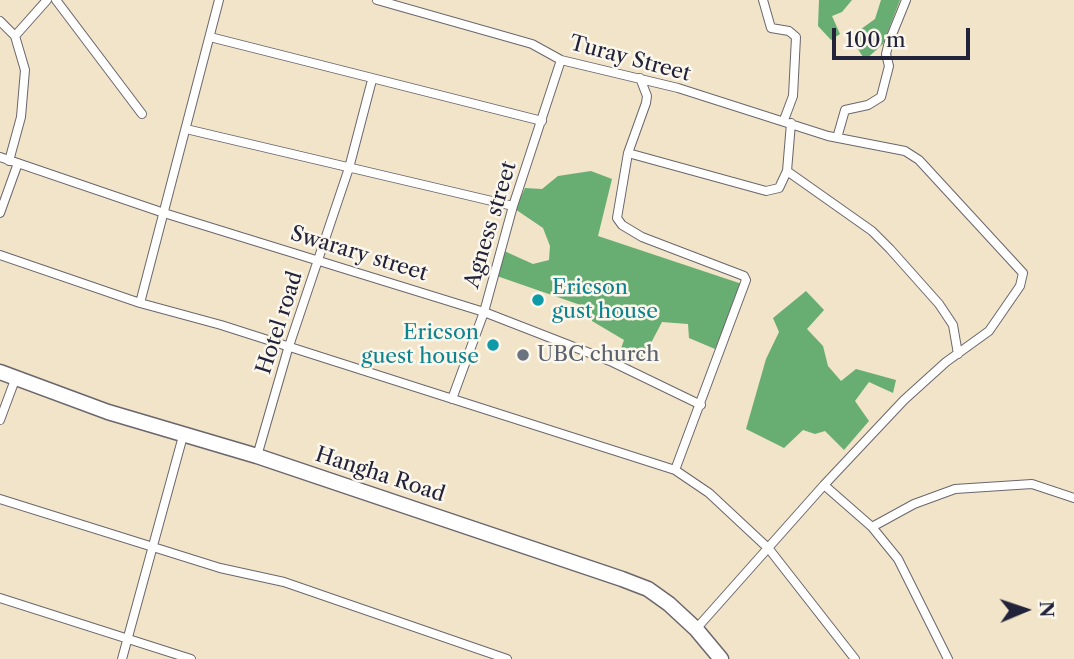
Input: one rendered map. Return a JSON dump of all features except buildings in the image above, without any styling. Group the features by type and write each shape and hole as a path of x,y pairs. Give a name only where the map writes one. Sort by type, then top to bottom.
{"highway":[{"name":"Hangha Road","path":"0,372 183,436 257,456 648,589 696,629 721,659"}],"street":[{"path":"15,36 47,0"},
{"path":"56,0 142,114"},
{"path":"140,303 219,0"},
{"name":"Turay Street","path":"377,0 532,44 561,60 640,78 837,138 905,152 919,160 1023,273 1020,286 996,323 958,354"},
{"path":"628,153 766,191 779,188 787,171 787,122 793,96 796,37 789,31 771,28 763,0"},
{"path":"837,138 845,110 868,105 881,97 889,66 886,54 889,42 906,0"},
{"path":"0,22 15,36 25,70 21,117 0,213"},
{"path":"210,37 542,121"},
{"name":"Agness street","path":"452,400 484,312 513,206 561,60"},
{"path":"640,78 646,103 628,153 616,210 622,225 642,237 745,278 701,405 675,470"},
{"name":"Hotel road","path":"257,456 288,349 349,168 372,80"},
{"path":"186,129 513,206"},
{"name":"Swarary street","path":"0,157 164,213 484,312 610,361 701,405"},
{"path":"696,629 904,400 958,354 953,326 939,304 890,249 872,231 787,171"},
{"path":"0,255 140,303 221,326 675,470 709,493 769,550 855,659"},
{"path":"0,420 16,377"},
{"path":"122,659 183,436"},
{"path":"872,527 925,499 955,489 1032,484 1074,498"},
{"path":"824,485 872,527 898,559 948,659"},
{"path":"0,499 220,568 284,582 507,659"},
{"path":"0,598 191,659"}],"green space":[{"path":"819,0 852,0 842,12 832,16 840,34 831,40 818,26"},
{"path":"881,0 900,0 883,44 865,60 850,37 875,19"},
{"path":"591,171 612,179 598,236 742,284 715,349 689,338 688,324 662,322 642,360 618,357 624,340 592,321 592,309 494,275 502,250 533,264 549,260 550,246 543,228 515,209 525,188 542,189 558,176"},
{"path":"806,291 824,310 807,329 823,346 828,366 841,381 856,369 896,380 893,393 869,382 855,401 869,421 844,450 825,431 815,434 803,430 784,448 746,429 766,359 779,332 773,318"}],"place":[{"name":"Ericson gust house","path":"538,300"},
{"name":"Ericson guest house","path":"493,345"},
{"name":"UBC church","path":"523,355"}]}
